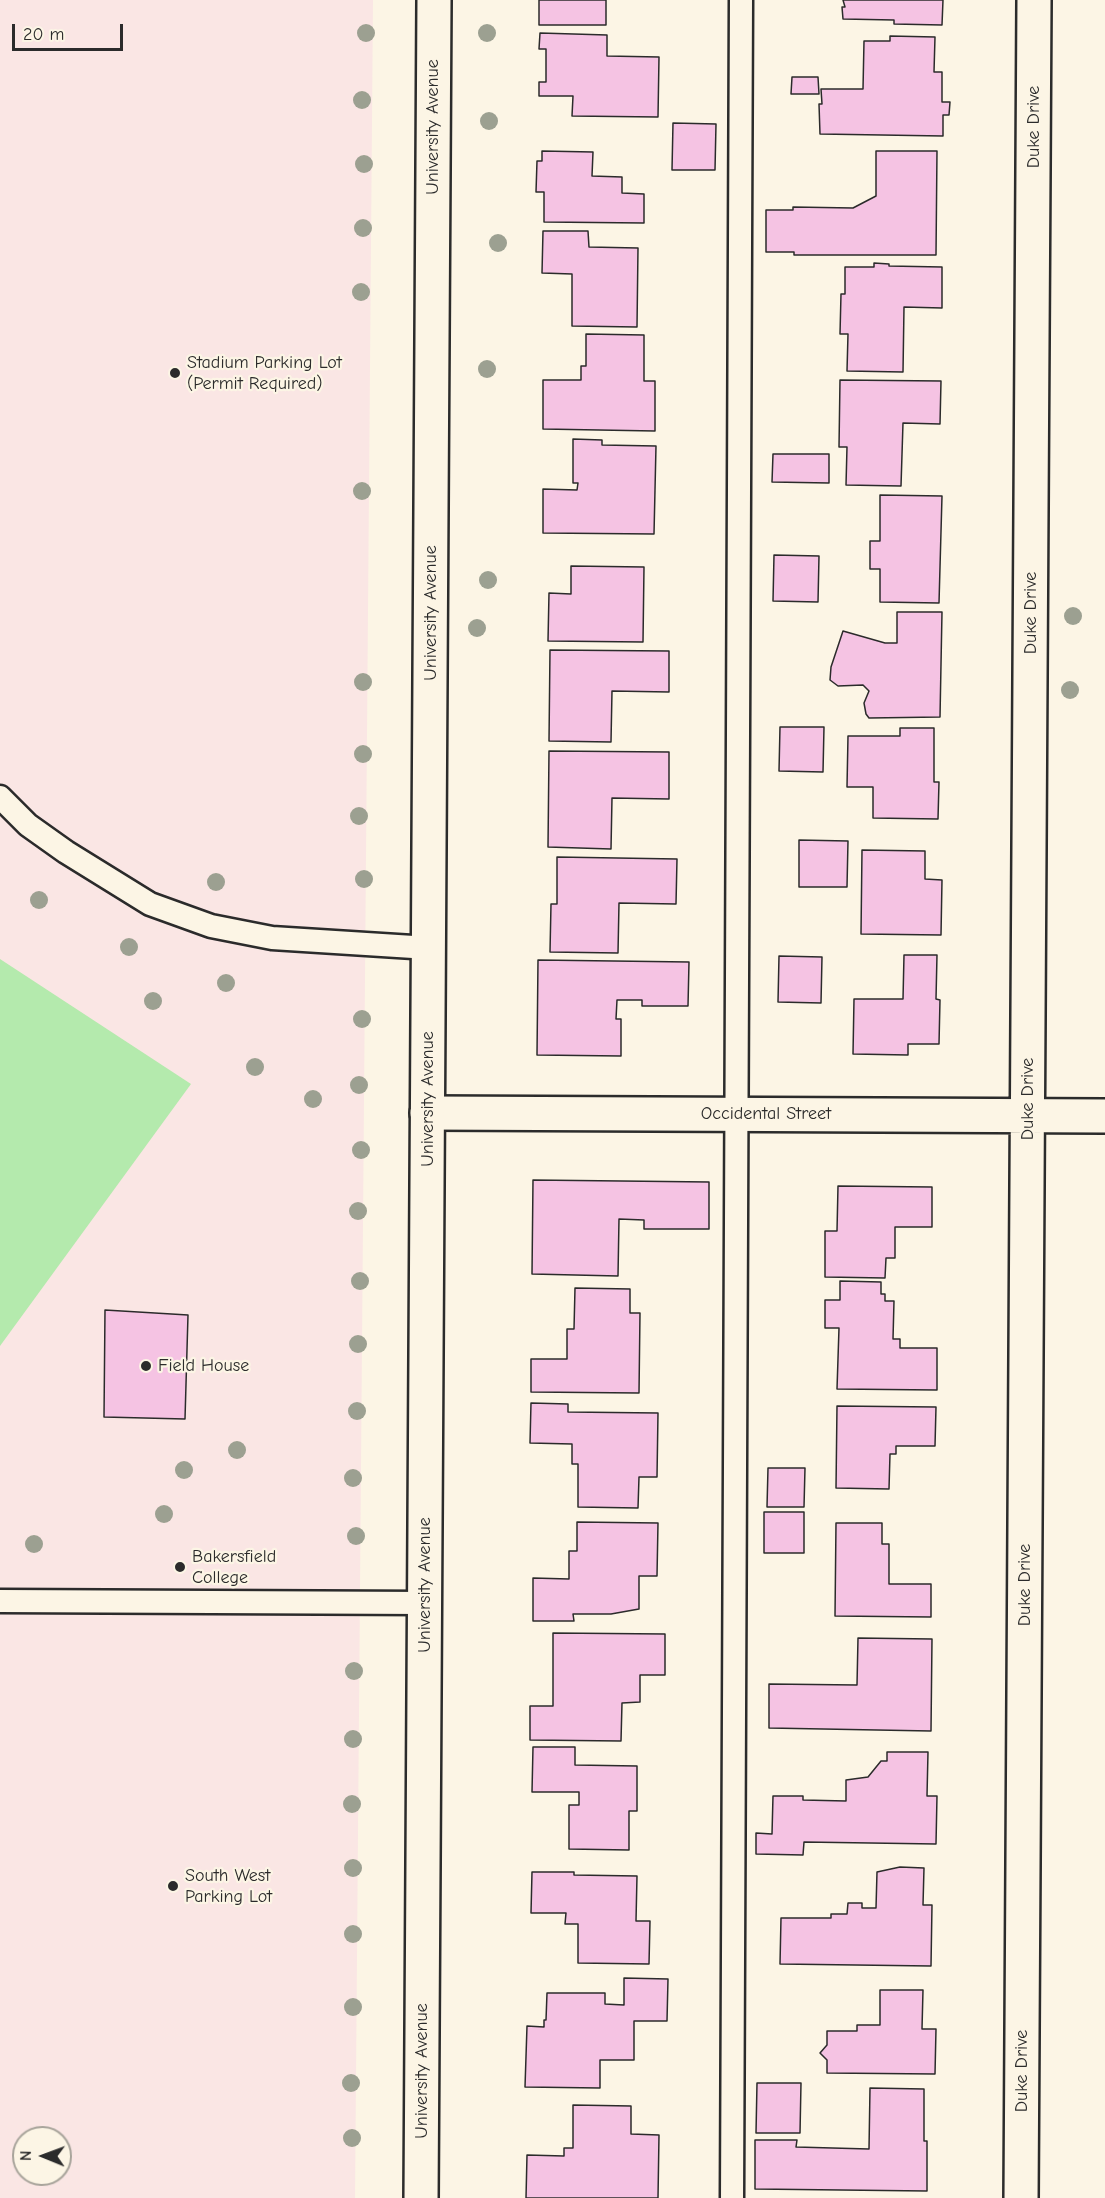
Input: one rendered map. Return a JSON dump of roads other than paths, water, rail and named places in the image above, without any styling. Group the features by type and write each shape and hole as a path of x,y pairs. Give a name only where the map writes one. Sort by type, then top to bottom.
{"street":[{"name":"University Avenue","path":"421,2198 434,0"},
{"name":"Duke Drive","path":"1021,2198 1034,0"},
{"name":"Occidental Street","path":"428,1113 1105,1116"}],"lane":[{"path":"732,2198 741,0"},
{"path":"0,797 28,825 66,852 150,904 211,926 272,938 429,948"},
{"path":"0,1601 424,1603"}],"place":[{"name":"Stadium Parking Lot (Permit Required)","path":"175,373"},
{"name":"Field House","path":"146,1366"},
{"name":"Bakersfield College","path":"180,1567"},
{"name":"South West Parking Lot","path":"173,1886"}]}
